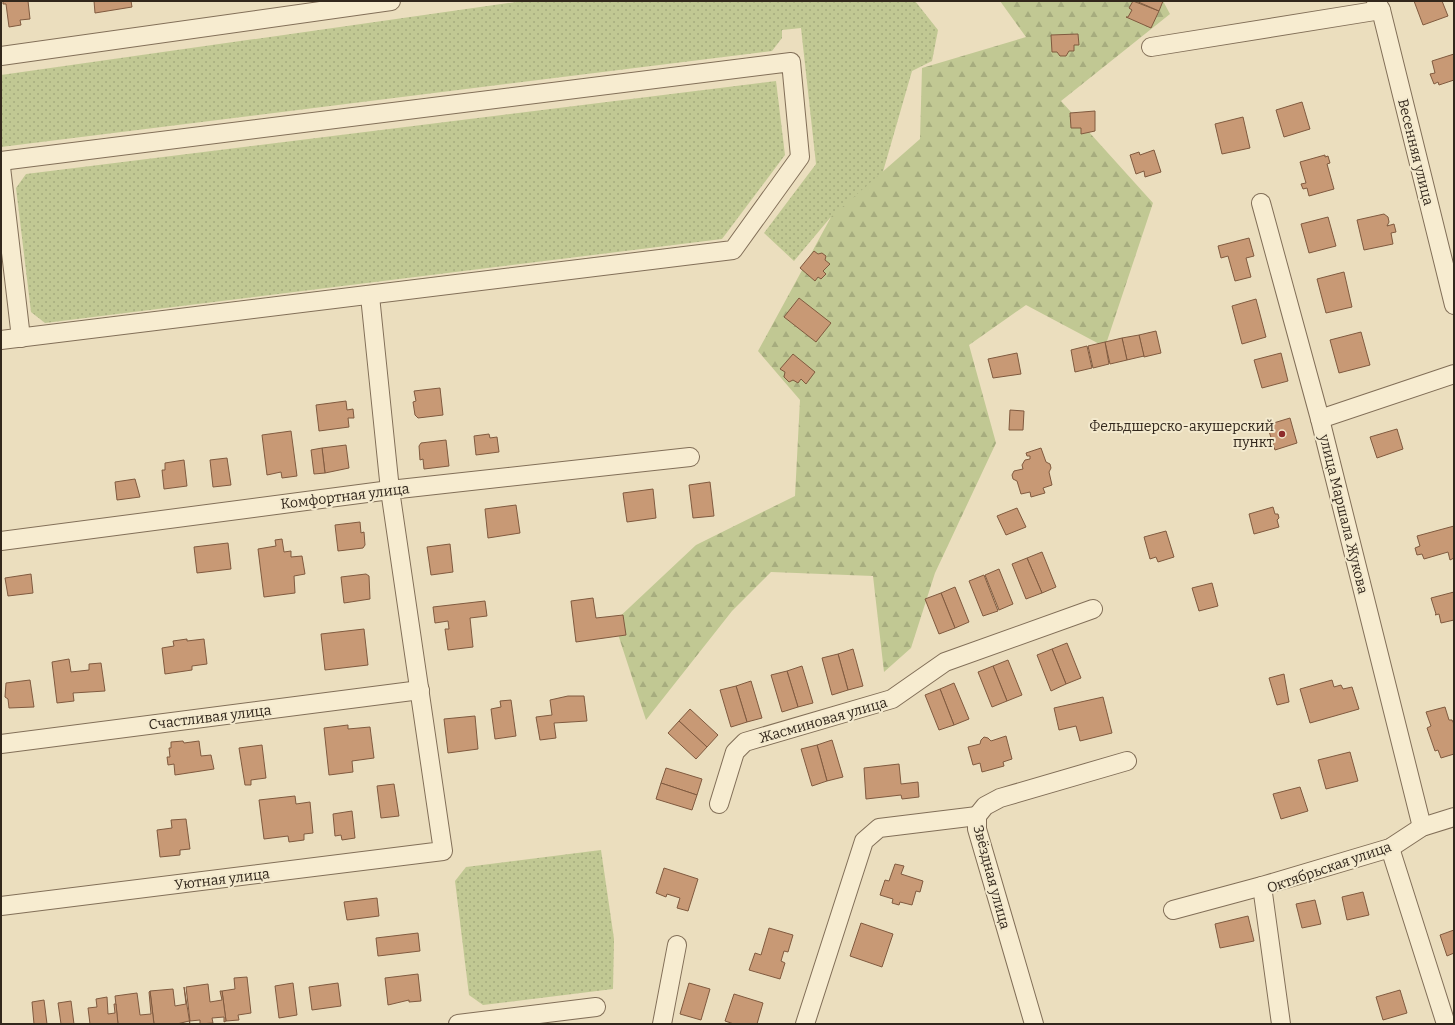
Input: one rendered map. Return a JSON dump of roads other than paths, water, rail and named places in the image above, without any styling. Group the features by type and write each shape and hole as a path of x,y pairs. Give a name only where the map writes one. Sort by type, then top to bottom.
{"street":[{"path":"1,56 391,1"},
{"path":"1151,47 1378,5"},
{"name":"Весенняя улица","path":"1378,5 1454,305"},
{"path":"1,161 791,62 800,158 733,250 370,296 1,340"},
{"path":"1,167 21,338"},
{"name":"улица Маршала Жукова","path":"1261,203 1320,419 1422,827"},
{"path":"370,296 390,490 420,690"},
{"path":"1320,419 1454,374"},
{"name":"Комфортная улица","path":"1,541 390,490 690,458"},
{"name":"Жасминовая улица","path":"719,804 735,752 745,742 892,699 945,662 1092,609"},
{"name":"Счастливая улица","path":"1,744 420,690"},
{"name":"Уютная улица","path":"1,906 444,851 420,690"},
{"name":"Звёздная улица","path":"1034,1024 977,829 977,816 985,806 1000,798 1127,761"},
{"path":"804,1024 864,841 879,828 977,816"},
{"name":"Октябрьская улица","path":"1281,1024 1262,886 1390,848 1422,827 1454,817"},
{"path":"1390,848 1446,1024"},
{"path":"1173,910 1262,886"},
{"path":"662,1024 677,946"},
{"path":"458,1024 596,1007"}],"place":[{"name":"Фельдшерско-акушерский пункт","path":"1282,434"}]}
